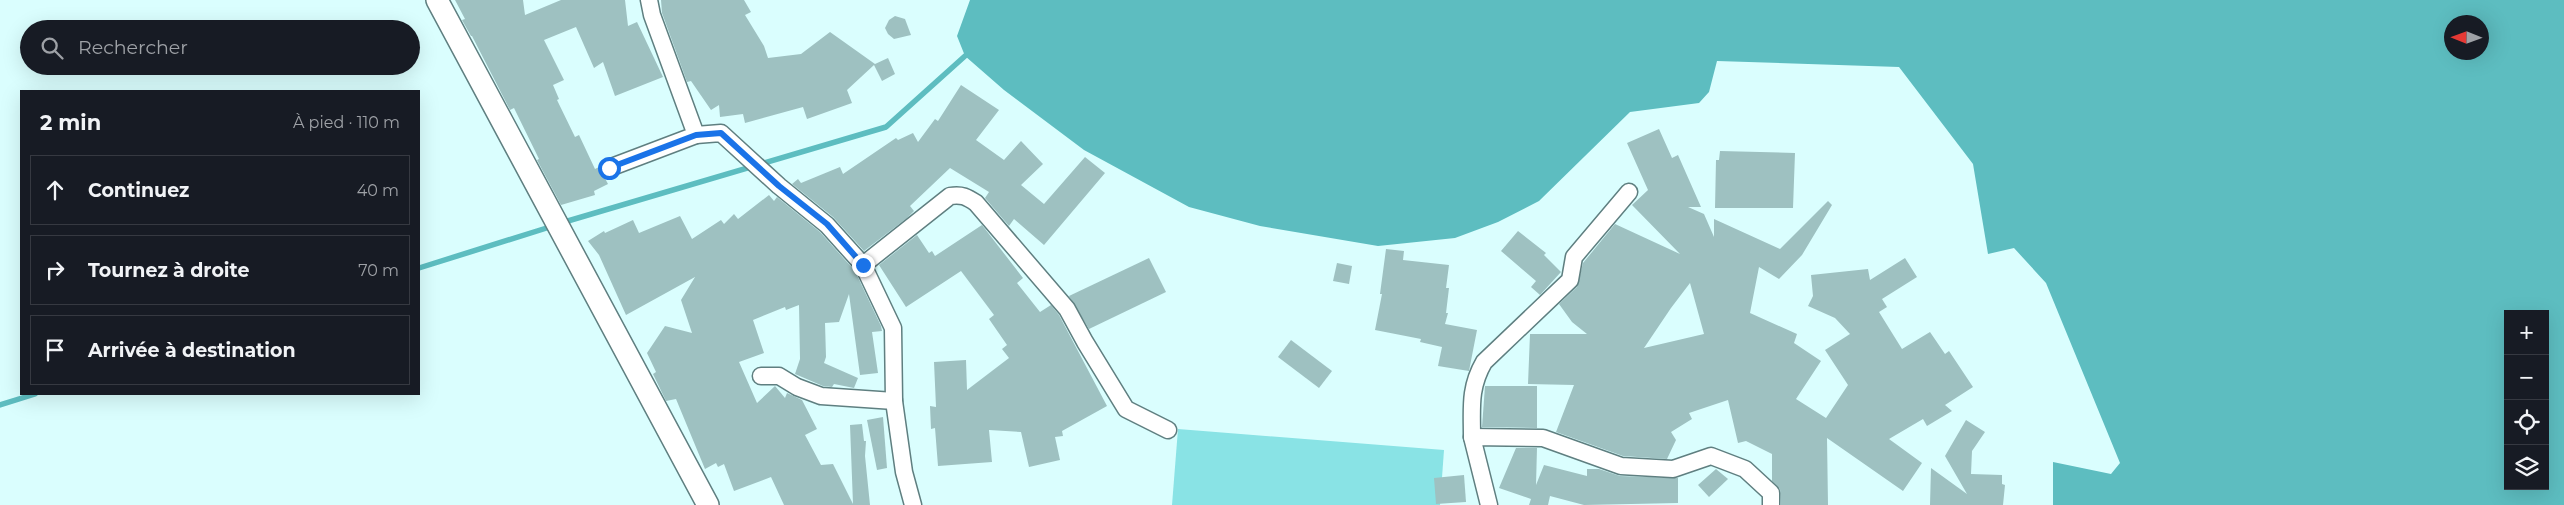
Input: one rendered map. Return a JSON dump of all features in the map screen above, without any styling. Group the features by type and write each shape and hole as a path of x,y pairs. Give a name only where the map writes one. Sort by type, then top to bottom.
{"street":[{"path":"436,0 708,505"},
{"path":"649,0 652,16 696,135"},
{"path":"609,168 696,135 721,133 779,186 827,224 863,265 893,328 894,402 904,472 913,505"},
{"path":"1488,505 1472,437 1472,392 1476,376 1484,362 1570,280 1574,258 1629,192"},
{"path":"863,265 950,196 960,194 968,197 976,203 1067,308 1085,342 1126,409 1168,430"},
{"path":"761,376 779,376 797,387 821,396 894,402"},
{"path":"1472,437 1543,438 1621,466 1673,469 1711,456 1745,469 1771,493 1771,505"}],"shaded area":[{"path":"970,0 2564,0 2564,505 2053,505 2053,462 2111,474 2120,463 2046,283 2014,248 1988,254 1973,164 1899,67 1717,61 1709,92 1699,103 1630,112 1539,201 1498,222 1455,238 1378,246 1260,226 1189,207 1084,150 1004,90 965,56 957,36"},
{"path":"1178,429 1444,450 1440,505 1172,505"}],"building":[{"path":"455,0 523,0 525,15 561,0 625,0 628,26 637,22 663,77 615,96 603,62 594,68 576,27 544,40 564,80 553,85 559,99 557,100 575,137 579,135 595,169 599,167 608,184 594,191 595,195 561,205 537,160 539,159 514,108 510,110 462,20 465,19"},
{"path":"661,0 744,0 751,12 745,15 764,46 768,58 801,54 830,32 875,64 888,58 895,74 882,81 874,65 847,90 852,103 807,119 803,107 745,123 743,114 720,117 719,105 711,110 691,81 687,82 662,13"},
{"path":"895,16 905,19 911,35 894,39 888,34 885,28 889,20"},
{"path":"961,85 999,110 976,140 1004,160 1021,141 1043,164 1021,185 1044,204 1085,157 1105,173 1044,245 1014,219 1009,226 985,198 989,192 950,168 910,206 914,211 907,218 864,251 833,217 792,184 798,179 801,183 840,167 843,174 896,138 898,140 913,133 918,142 935,119 938,121"},
{"path":"1659,129 1672,158 1678,155 1701,207 1688,207 1704,214 1714,237 1714,219 1780,249 1828,201 1832,205 1802,255 1779,279 1759,267 1750,313 1797,334 1794,343 1821,361 1796,399 1826,418 1848,385 1825,350 1850,334 1835,318 1808,306 1813,296 1811,275 1868,269 1870,280 1905,258 1917,277 1882,299 1887,307 1879,312 1902,349 1930,332 1945,354 1949,351 1973,387 1945,405 1952,411 1927,426 1923,419 1889,439 1922,463 1903,491 1827,438 1828,505 1781,505 1780,489 1772,481 1772,454 1746,441 1738,443 1728,400 1689,413 1692,419 1671,432 1676,440 1667,459 1623,456 1556,432 1574,385 1528,384 1530,334 1587,334 1572,322 1559,304 1577,287 1583,263 1615,224 1680,254 1632,205 1648,190 1627,143","holes":["1690,283 1704,334 1644,348"]},
{"path":"1720,151 1795,153 1793,208 1715,208 1716,160 1719,160"},
{"path":"769,195 774,201 777,197 820,232 855,271 881,326 882,331 872,332 878,373 860,375 849,294 839,322 825,323 826,357 824,363 858,378 854,388 834,384 832,387 823,386 795,374 800,359 799,305 786,310 785,307 753,320 764,353 739,362 757,403 775,386 785,398 787,393 802,400 817,429 805,435 821,465 833,464 853,504 850,425 862,424 864,441 866,441 865,456 870,505 784,505 771,477 734,491 724,464 718,467 716,463 705,469 676,399 666,401 653,374 656,372 647,353 665,326 692,333 681,300 695,277 626,315 599,255 588,241 604,231 605,233 633,220 639,233 680,216 692,239 721,220 724,224 734,214 738,219"},
{"path":"982,225 1023,278 1017,283 1040,312 1051,305 1059,315 1107,406 1062,431 1063,436 1055,437 1060,460 1029,467 1021,432 989,430 992,462 938,466 935,428 931,429 930,406 936,407 934,362 966,360 967,390 1009,358 1002,349 1007,345 989,319 994,315 961,271 906,307 879,265 917,235 929,253 932,251 935,256"},
{"path":"1518,231 1546,253 1544,255 1561,272 1540,295 1531,287 1536,281 1501,251"},
{"path":"1386,249 1404,251 1403,260 1449,265 1446,288 1449,288 1446,313 1448,313 1445,324 1477,330 1469,371 1438,366 1442,347 1420,342 1421,339 1375,330 1382,294 1380,294"},
{"path":"1149,258 1166,292 1089,329 1069,296"},
{"path":"1337,263 1352,266 1349,284 1333,281"},
{"path":"1291,340 1332,371 1319,388 1278,357"},
{"path":"1485,386 1537,386 1537,428 1482,427"},
{"path":"883,417 887,468 877,470 867,420"},
{"path":"1966,420 1985,432 1972,451 1971,474 2002,475 2002,484 2005,485 2003,505 1930,505 1931,468 1967,494 1945,456"},
{"path":"1516,448 1537,448 1536,485 1544,465 1587,476 1587,469 1599,469 1620,476 1678,478 1678,503 1584,505 1550,496 1548,505 1529,505 1531,499 1499,488"},
{"path":"1716,469 1728,479 1709,497 1698,485"},
{"path":"1464,475 1466,502 1436,504 1434,478"}],"waterway":[{"path":"561,223 886,127 965,56"},
{"path":"420,268 553,226"},
{"path":"0,405 32,395"}],"route":[{"path":"609,168 696,135 721,133 779,186 827,224 863,265"}]}
